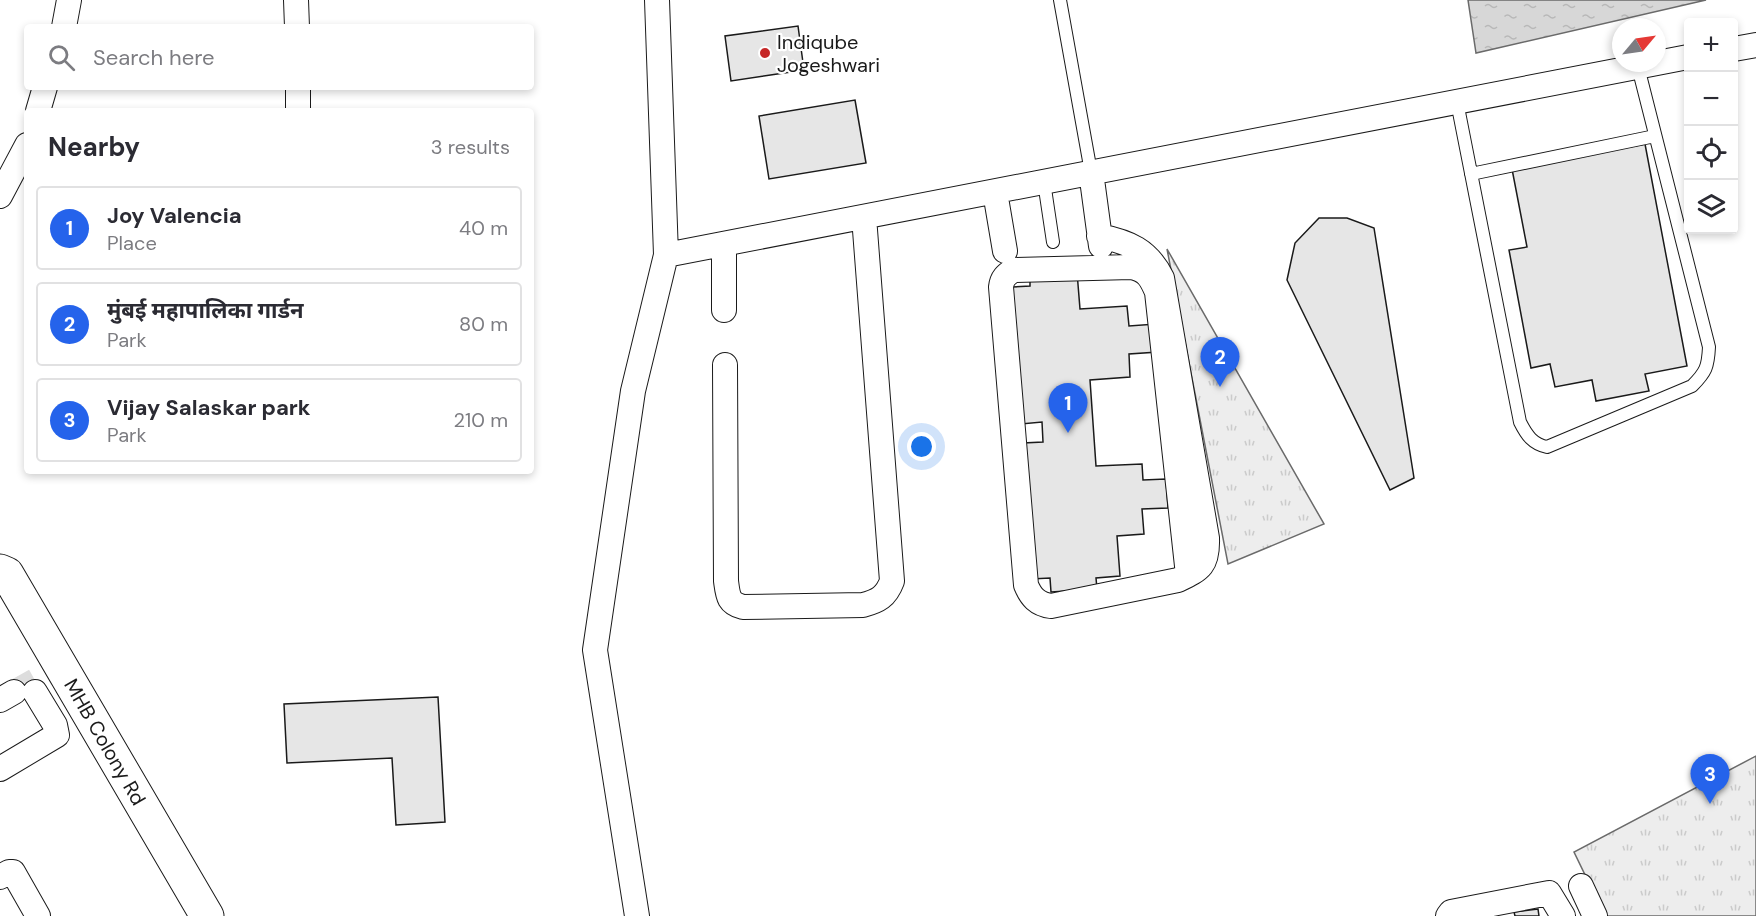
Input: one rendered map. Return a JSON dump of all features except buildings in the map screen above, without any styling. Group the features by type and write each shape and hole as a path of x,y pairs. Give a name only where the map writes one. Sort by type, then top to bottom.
{"street":[{"path":"65,24 69,0"},
{"path":"296,0 297,24"},
{"path":"637,916 595,650 633,391 666,255 657,0"},
{"path":"1738,48 1756,45"},
{"path":"1666,62 1684,58"},
{"path":"666,255 1612,72"},
{"path":"39,108 44,90"},
{"path":"298,90 298,108"},
{"path":"0,196 24,151"},
{"path":"1091,172 1100,241 1121,241 1143,252 1155,264 1162,278 1208,552 1203,566 1188,575 1178,580 1051,606 1036,602 1026,585 1001,287 1006,275 1013,270 1131,267 1147,272 1157,292 1188,575"},
{"path":"996,192 1005,251"},
{"path":"725,365 726,581 729,600 734,605 743,607 863,605 877,602 887,592 892,581 864,217"},
{"path":"724,244 724,310"},
{"name":"MHB Colony Rd","path":"0,571 7,574 31,685 207,916"},
{"path":"0,770 57,735 55,725 31,685"},
{"path":"0,877 14,872 38,916"},
{"path":"1581,886 1595,916"},
{"path":"1448,916 1451,912 1549,893 1563,916"}],"lane":[{"path":"1060,0 1091,172"},
{"path":"1457,102 1520,422 1526,434 1536,444 1547,447 1692,386 1704,374 1708,361 1709,347 1639,72"},
{"path":"1471,174 1655,136"},
{"path":"1044,182 1053,242"}],"green space":[{"path":"1167,249 1324,524 1228,564"},
{"path":"1756,756 1756,916 1605,916 1574,852"}],"water":[{"path":"1468,0 1706,0 1628,18 1612,18 1612,22 1476,53"}],"tunnel":[{"path":"14,692 48,673"}],"place":[{"name":"Indiqube Jogeshwari","path":"765,53"},
{"name":"मुंबई महापालिका गार्डन","path":"1220,387"},
{"name":"Joy Valencia","path":"1068,433"},
{"name":"Vijay Salaskar park","path":"1710,804"}]}
